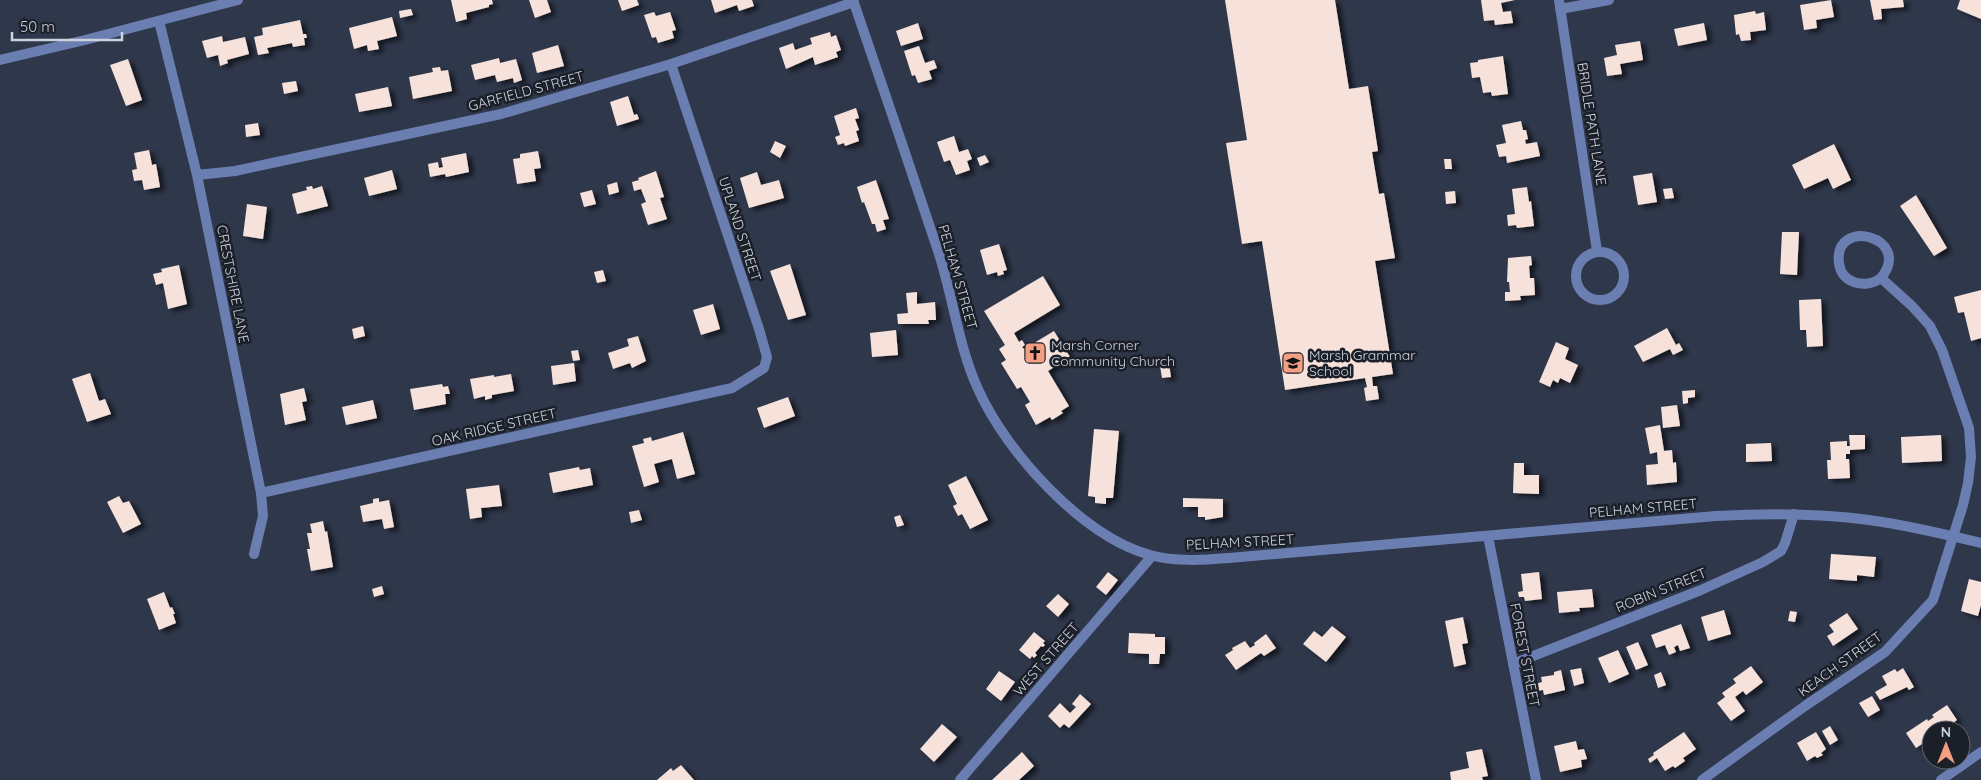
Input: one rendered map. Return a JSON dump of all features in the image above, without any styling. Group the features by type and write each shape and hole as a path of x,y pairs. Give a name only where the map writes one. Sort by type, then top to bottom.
{"street":[{"path":"0,60 238,0"},
{"path":"1560,4 1609,0"},
{"name":"GARFIELD STREET","path":"197,175 235,171 501,114 671,64 854,1"},
{"name":"PELHAM STREET","path":"854,1 939,254 971,370 986,406 1018,456 1037,476 1080,517 1103,534 1126,547 1152,556 1177,559 1229,558 1716,516 1794,514 1868,520 1981,543"},
{"name":"BRIDLE PATH LANE","path":"1560,4 1597,251"},
{"name":"CRESTSHIRE LANE","path":"159,20 197,175 261,493 263,516 254,554"},
{"name":"UPLAND STREET","path":"671,64 767,357 764,368 732,388"},
{"path":"1864,235 1874,237 1882,244 1887,253 1888,264 1881,278 1872,283 1862,285 1852,282 1844,276 1838,257 1845,243 1853,237 1864,235"},
{"path":"1597,251 1607,252 1616,257 1622,265 1624,274 1622,284 1617,293 1609,298 1599,300 1590,298 1582,292 1575,279 1576,269 1580,261 1588,254 1597,251"},
{"name":"KEACH STREET","path":"1702,780 1805,706 1885,652 1933,600 1963,504 1971,464 1971,444 1966,415 1942,350 1930,326 1912,306 1881,278"},
{"name":"OAK RIDGE STREET","path":"261,493 732,388"},
{"name":"ROBIN STREET","path":"1513,664 1701,590 1768,560 1781,551 1794,514"},
{"name":"FOREST STREET","path":"1488,536 1536,780"},
{"name":"WEST STREET","path":"960,780 1152,556"},
{"path":"1942,780 1981,752"}],"building":[{"path":"451,0 492,0 493,4 489,5 489,7 466,13 467,19 456,22"},
{"path":"529,0 547,0 551,12 535,18"},
{"path":"618,0 637,0 639,5 622,11"},
{"path":"711,0 752,0 754,6 739,11 737,5 715,13"},
{"path":"1225,0 1335,0 1349,89 1368,86 1378,151 1372,152 1379,194 1384,193 1395,258 1375,261 1393,374 1372,377 1373,386 1377,386 1379,399 1366,401 1364,388 1367,387 1365,378 1285,390 1262,241 1242,244 1226,143 1247,140"},
{"path":"1481,0 1515,0 1501,3 1503,12 1511,11 1513,23 1495,25 1494,20 1484,21"},
{"path":"1831,0 1834,17 1816,20 1817,28 1804,30 1800,5"},
{"path":"1870,0 1903,0 1904,7 1881,9 1882,19 1874,20"},
{"path":"1960,0 1981,0 1981,19 1957,9"},
{"path":"411,9 413,15 400,18 399,11"},
{"path":"1755,11 1756,14 1764,12 1766,30 1750,32 1751,40 1741,41 1739,34 1736,35 1734,15"},
{"path":"654,12 656,16 670,12 676,30 672,31 674,38 658,43 656,37 652,38 644,15"},
{"path":"392,17 397,36 377,41 379,49 368,51 367,45 354,49 349,28"},
{"path":"300,20 303,34 306,34 307,38 304,38 305,45 293,47 292,43 267,48 269,53 258,55 254,37 263,35 262,28"},
{"path":"918,23 923,39 901,46 896,31"},
{"path":"1704,23 1707,40 1678,46 1674,29"},
{"path":"830,32 831,37 836,35 841,50 836,52 838,57 815,65 813,57 786,69 779,48 793,43 795,50 812,44 810,38"},
{"path":"222,36 223,42 245,37 249,54 227,60 228,63 220,66 218,55 207,58 202,41"},
{"path":"1640,41 1643,60 1620,64 1622,74 1607,76 1604,58 1617,55 1615,45"},
{"path":"558,45 564,66 537,73 532,53"},
{"path":"919,46 925,63 934,60 937,68 929,71 932,79 918,83 915,75 912,76 904,51"},
{"path":"1503,56 1508,94 1492,96 1491,92 1483,93 1480,77 1472,78 1470,63"},
{"path":"499,58 500,63 516,59 522,80 514,83 513,78 497,82 495,75 475,80 471,65"},
{"path":"128,59 142,100 126,106 110,65"},
{"path":"440,67 441,71 448,70 452,91 413,99 409,77 433,72 432,68"},
{"path":"296,81 298,91 284,94 282,83"},
{"path":"388,87 392,106 359,112 355,94"},
{"path":"628,96 634,115 637,114 639,119 617,126 610,102"},
{"path":"856,108 859,118 855,119 859,130 856,131 859,141 845,146 844,143 838,145 835,137 840,135 834,116"},
{"path":"1521,121 1528,139 1525,140 1526,144 1537,142 1540,156 1507,163 1506,156 1499,157 1496,145 1506,143 1502,125"},
{"path":"258,123 260,135 246,137 245,125"},
{"path":"954,136 959,152 968,149 972,159 967,161 970,170 956,175 950,160 944,162 937,142"},
{"path":"775,141 786,146 780,158 770,152"},
{"path":"1834,144 1851,180 1833,189 1828,178 1804,189 1792,165"},
{"path":"149,150 152,165 156,164 160,187 144,190 142,180 134,181 132,170 137,169 134,153"},
{"path":"538,151 541,168 534,169 536,181 517,184 513,159 520,158 520,154"},
{"path":"466,153 469,172 446,177 445,174 430,177 428,164 438,162 439,168 443,167 441,158"},
{"path":"985,155 989,162 980,166 977,158"},
{"path":"1444,159 1451,159 1452,169 1445,169"},
{"path":"392,170 397,189 369,196 364,178"},
{"path":"656,171 664,197 660,198 667,219 648,225 641,204 646,202 641,189 634,191 632,182"},
{"path":"757,172 761,185 779,180 784,198 749,208 740,178"},
{"path":"1652,173 1657,202 1638,205 1633,176"},
{"path":"876,180 889,219 883,220 886,229 877,232 864,202 862,203 857,187"},
{"path":"617,182 619,192 609,195 607,185"},
{"path":"312,186 313,189 322,186 328,206 297,214 292,194 307,190 306,187"},
{"path":"1527,187 1534,226 1517,228 1516,225 1508,226 1507,215 1515,214 1512,189"},
{"path":"1672,188 1674,198 1665,199 1663,189"},
{"path":"592,190 596,204 584,207 580,193"},
{"path":"1455,191 1456,203 1446,204 1445,192"},
{"path":"1916,195 1947,248 1934,256 1900,206"},
{"path":"247,204 267,207 263,239 243,236"},
{"path":"1782,232 1799,232 1797,275 1780,274"},
{"path":"999,244 1007,270 1003,271 1004,274 998,276 997,272 987,275 980,250"},
{"path":"1531,256 1532,265 1529,266 1530,278 1534,278 1535,295 1520,296 1521,300 1505,301 1505,292 1510,292 1509,282 1507,282 1508,258"},
{"path":"790,264 806,315 788,320 770,271"},
{"path":"179,265 187,304 168,309 163,283 156,285 153,274 162,272 161,269"},
{"path":"603,270 606,281 597,283 594,272"},
{"name":"Marsh Corner Community Church","path":"1043,276 1060,305 1014,333 1019,342 1022,340 1025,345 1022,347 1024,349 1054,331 1070,357 1048,371 1069,406 1061,411 1063,413 1052,420 1050,417 1036,425 1025,405 1030,402 1021,387 1017,389 1001,363 1006,360 999,349 1005,345 984,311"},
{"path":"1981,290 1981,338 1971,341 1964,312 1958,313 1954,297"},
{"path":"917,292 917,304 935,302 936,320 928,320 929,324 898,324 897,314 908,313 906,293"},
{"path":"1821,299 1823,346 1807,347 1806,330 1800,330 1799,300"},
{"path":"713,304 720,329 701,335 693,310"},
{"path":"363,326 365,336 354,339 352,329"},
{"path":"1667,328 1676,345 1679,343 1683,350 1673,355 1670,349 1643,362 1634,346"},
{"path":"896,330 898,355 872,357 870,333"},
{"path":"638,336 646,361 632,368 630,363 613,369 608,353 629,346 627,339"},
{"path":"1556,342 1569,348 1565,359 1578,365 1570,383 1560,378 1558,383 1553,380 1550,387 1539,382"},
{"path":"578,350 580,360 573,361 571,351"},
{"path":"574,363 576,381 553,385 551,366"},
{"path":"1169,364 1171,377 1162,378 1160,366"},
{"path":"90,373 99,401 105,399 111,414 87,422 72,379"},
{"path":"511,374 514,391 492,395 492,398 485,400 485,396 474,399 470,379"},
{"path":"442,384 443,387 448,386 450,394 445,394 446,404 414,410 410,389"},
{"path":"304,388 307,401 302,402 306,420 285,425 280,394"},
{"path":"1695,390 1695,397 1688,398 1688,403 1683,404 1682,391"},
{"path":"788,397 795,416 764,428 757,408"},
{"path":"373,400 377,418 346,425 342,407"},
{"path":"1677,405 1680,426 1663,428 1661,407"},
{"path":"1660,425 1664,451 1672,450 1673,463 1676,462 1677,482 1647,485 1646,465 1658,464 1657,452 1650,454 1645,428"},
{"path":"1094,429 1119,431 1113,498 1106,498 1106,504 1095,503 1095,497 1088,496"},
{"path":"683,432 695,474 677,479 672,459 654,464 659,482 644,487 632,446 644,443 643,439 651,437 652,441"},
{"path":"1849,435 1865,435 1865,449 1850,450 1850,454 1846,454 1846,459 1849,459 1850,478 1828,479 1827,460 1831,460 1830,442 1847,441 1847,446 1850,446"},
{"path":"1941,435 1942,461 1902,463 1901,437"},
{"path":"1771,443 1772,461 1746,462 1746,444"},
{"path":"1514,463 1524,463 1524,475 1539,475 1539,494 1513,493"},
{"path":"579,467 580,470 590,468 593,485 553,493 549,473"},
{"path":"966,476 988,520 970,529 962,514 958,516 953,506 957,504 948,485"},
{"path":"499,485 502,506 481,508 482,517 470,519 466,489"},
{"path":"119,496 123,503 129,501 141,524 123,533 107,502"},
{"path":"379,498 379,502 389,500 394,527 384,529 382,519 363,522 360,506 373,503 373,499"},
{"path":"1183,498 1223,499 1223,517 1205,520 1205,517 1198,517 1198,507 1183,507"},
{"path":"639,510 642,520 631,523 629,512"},
{"path":"900,515 904,525 897,527 894,517"},
{"path":"323,521 325,532 327,531 333,567 311,571 307,549 310,549 307,533 312,533 310,524"},
{"path":"1831,554 1876,557 1874,577 1857,575 1857,581 1829,579"},
{"path":"1108,572 1118,580 1106,595 1096,587"},
{"path":"1539,572 1542,599 1525,601 1524,597 1519,597 1518,592 1523,591 1521,574"},
{"path":"1969,579 1981,582 1981,605 1978,616 1961,611"},
{"path":"382,586 384,594 374,597 372,589"},
{"path":"1592,589 1594,607 1579,608 1580,611 1559,613 1557,592"},
{"path":"164,592 170,608 172,607 175,614 173,614 176,623 159,630 147,599"},
{"path":"1058,594 1069,604 1058,617 1046,606"},
{"path":"1724,610 1731,634 1708,641 1701,617"},
{"path":"1790,611 1797,612 1795,622 1788,621"},
{"path":"1847,613 1858,629 1833,646 1827,636 1834,632 1829,625"},
{"path":"1463,617 1468,643 1462,644 1466,664 1454,667 1445,621"},
{"path":"1681,624 1690,648 1680,651 1678,645 1674,647 1676,652 1669,655 1665,645 1656,648 1651,635"},
{"path":"1332,626 1346,637 1326,662 1303,644 1314,631 1322,637"},
{"path":"1034,632 1045,641 1043,643 1045,645 1041,646 1035,653 1037,655 1034,658 1032,656 1030,659 1019,650"},
{"path":"1129,633 1155,634 1155,637 1165,637 1165,654 1160,654 1159,664 1149,664 1149,654 1128,653"},
{"path":"1266,634 1276,648 1264,656 1261,653 1236,670 1225,655 1233,650 1232,648 1245,641 1250,648"},
{"path":"1638,642 1648,665 1636,670 1626,647"},
{"path":"1618,650 1629,674 1609,683 1598,658"},
{"path":"1751,666 1763,682 1746,695 1743,691 1735,697 1745,711 1731,721 1717,703 1725,697 1722,693 1736,683 1733,679"},
{"path":"1581,668 1584,683 1574,686 1570,670"},
{"path":"1903,668 1914,687 1909,690 1907,687 1880,700 1875,692 1887,685 1882,676 1895,669 1897,672"},
{"path":"1561,670 1565,690 1544,695 1543,690 1537,691 1535,684 1542,682 1541,677 1554,675 1554,672"},
{"path":"999,671 1015,682 1001,701 986,689"},
{"path":"1661,672 1666,685 1658,688 1654,675"},
{"path":"1080,694 1091,704 1069,728 1064,724 1060,728 1048,716 1060,703 1070,713 1076,707 1072,704"},
{"path":"1872,696 1880,710 1868,717 1859,703"},
{"path":"1947,705 1957,720 1930,720 1934,717 1932,715"},
{"path":"1921,723 1921,745 1916,748 1906,733"},
{"path":"942,724 957,737 934,762 920,749"},
{"path":"1830,726 1838,740 1830,745 1822,731"},
{"path":"1684,732 1696,749 1683,758 1685,761 1675,768 1673,766 1665,771 1657,758 1650,763 1648,759 1654,755 1653,753"},
{"path":"1816,732 1826,749 1821,753 1823,755 1817,758 1815,756 1807,761 1797,743"},
{"path":"1576,741 1578,750 1584,749 1587,759 1581,760 1582,767 1560,772 1554,746"},
{"path":"1482,749 1488,776 1482,777 1483,780 1451,780 1450,772 1469,768 1466,752"},
{"path":"1022,752 1034,766 1019,780 992,780"},
{"path":"681,765 694,780 657,780 671,768 673,771"}],"place":[{"name":"Marsh Corner Community Church","path":"1035,353"},
{"name":"Marsh Grammar School","path":"1293,363"}]}
